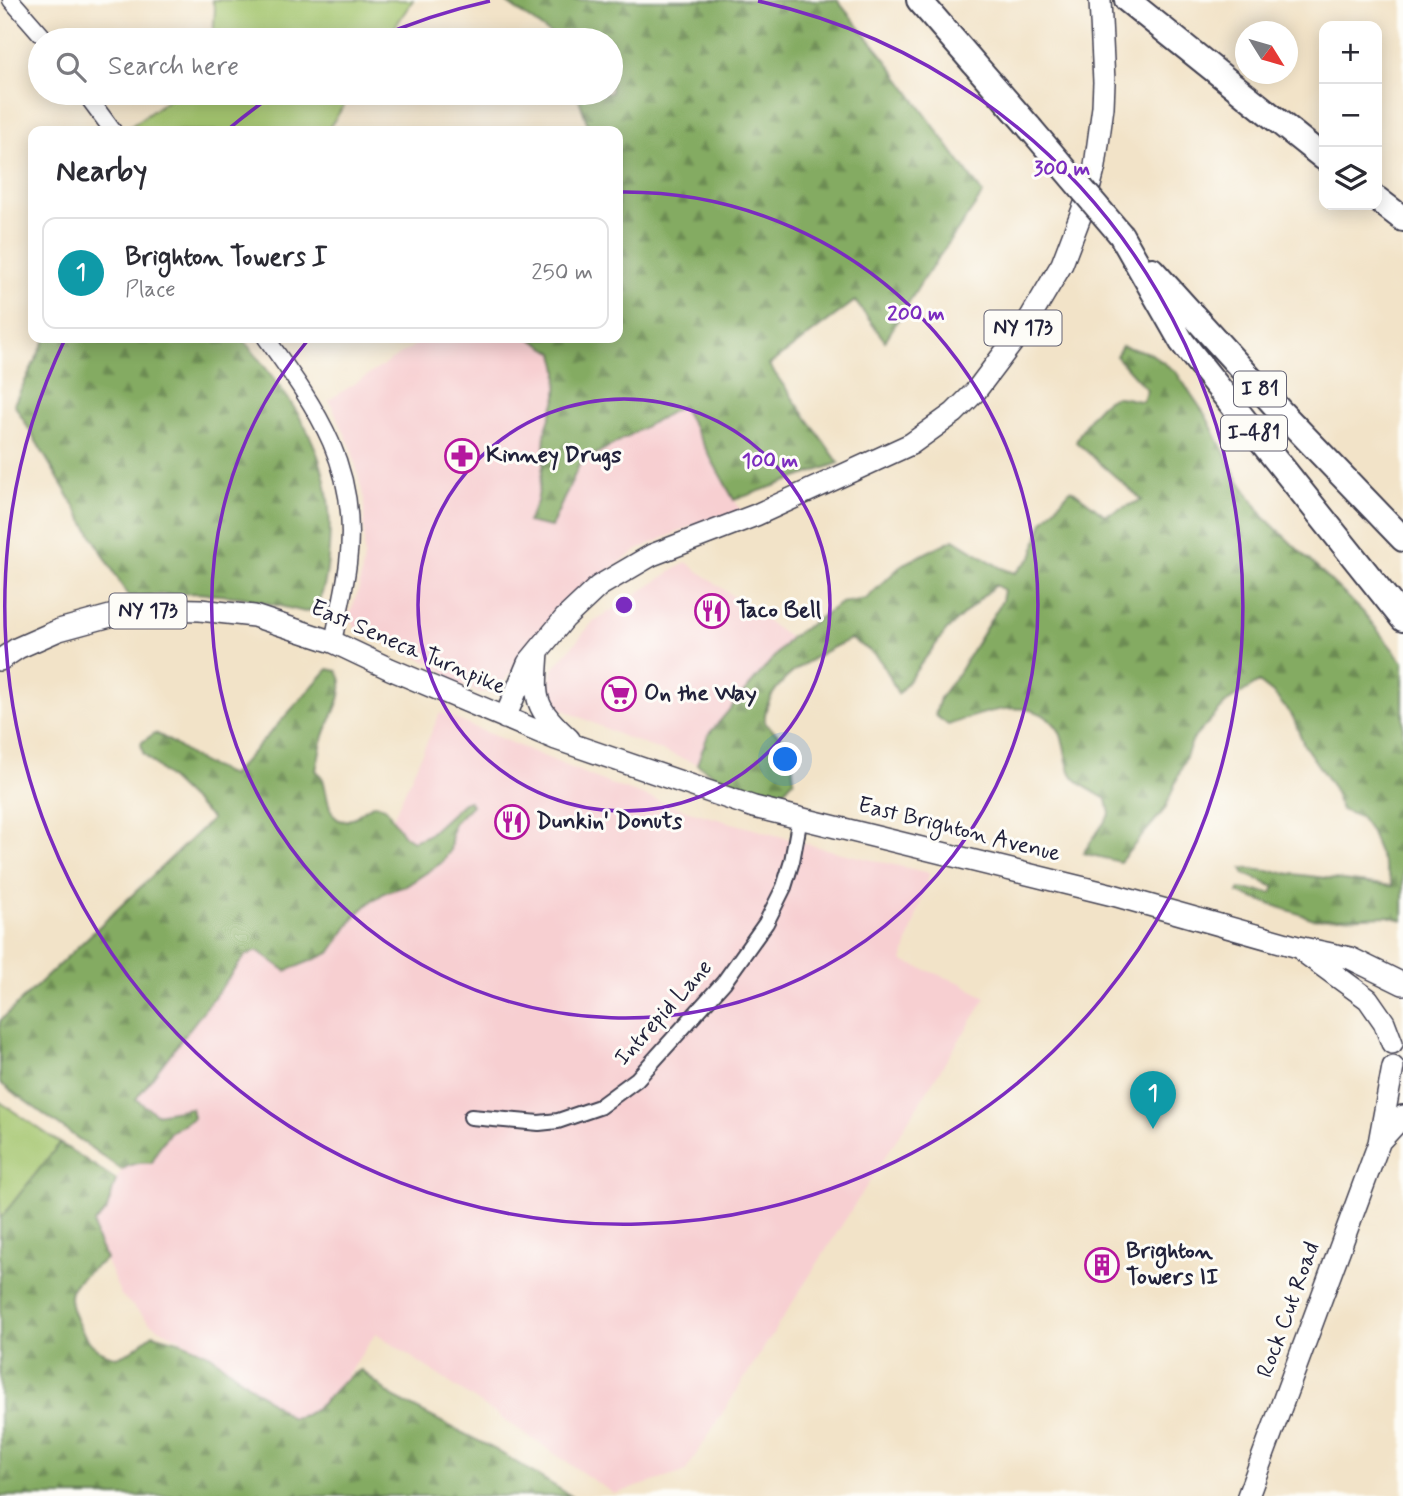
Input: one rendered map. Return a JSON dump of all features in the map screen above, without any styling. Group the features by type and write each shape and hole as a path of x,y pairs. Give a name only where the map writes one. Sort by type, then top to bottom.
{"highway":[{"name":"I 81","path":"919,0 1121,235 1280,411 1403,539"},
{"path":"1129,2 1319,154"},
{"path":"1382,203 1403,219"},
{"name":"I-481","path":"1121,235 1182,342 1403,619"}],"main road":[{"name":"East Seneca Turnpike","path":"0,660 18,648 59,630 114,615 162,609 254,616 333,642 505,718 521,678 538,651 565,618 599,586 677,544 756,515 911,444 954,413 975,392 1027,323 1062,264 1086,201 1104,94 1100,0"},
{"path":"538,651 536,689 539,704 547,719 578,747"},
{"name":"East Brighton Avenue","path":"505,718 578,747 754,807 1113,895 1298,947 1350,958 1403,984"},
{"path":"1298,947 1368,999 1397,1034"},
{"name":"Rock Cut Road","path":"1248,1496 1379,1143 1398,1075 1390,1055 1397,1034"},
{"name":"Rock Cut Road","path":"1379,1143 1403,1116"}],"street":[{"path":"11,0 36,28"},
{"path":"94,105 109,126"},
{"path":"270,343 308,395 336,447 347,495 350,528 348,562 333,642"},
{"name":"Intrepid Lane","path":"471,1117 539,1123 558,1121 599,1107 637,1079 724,982 766,923 784,887 792,862 800,818"}],"shaded area":[{"path":"418,343 538,343 554,353 558,370 557,396 545,433 537,502 527,521 551,527 580,463 682,406 741,511 699,523 639,549 591,583 537,636 500,687 491,692 480,693 453,682 437,666 361,633 353,626 350,614 359,588 364,557 364,499 351,447 329,400"},
{"path":"686,562 790,638 708,735 697,764 622,736 566,711 558,706 550,695 549,681 553,669 593,622"},
{"path":"440,713 610,784 689,811 833,851 930,873 902,961 961,983 986,998 685,1472 614,1494 376,1333 346,1377 326,1399 308,1414 291,1419 211,1355 151,1324 121,1295 96,1238 94,1223 106,1212 116,1180 129,1165 136,1099 246,954 258,951 362,844 393,818"}],"green space":[{"path":"212,0 413,0 394,28 214,28 215,9"},
{"path":"503,0 837,0 884,57 983,194 924,278 885,341 855,301 769,365 839,463 734,500 682,406 580,463 551,527 527,522 537,502 545,433 557,396 558,370 554,353 538,343 623,343 623,126 588,126 581,105 623,105 623,28 542,28"},
{"path":"161,105 344,105 330,126 131,126"},
{"path":"44,343 246,343 296,410 319,458 326,485 330,515 327,572 314,610 305,612 242,597 196,593 128,596 14,404"},
{"path":"1122,346 1150,353 1176,372 1206,416 1236,476 1264,517 1363,612 1403,662 1403,920 1387,916 1314,919 1238,893 1240,889 1272,893 1275,887 1245,874 1242,868 1393,886 1370,831 1360,817 1341,810 1333,787 1304,745 1293,717 1273,693 1259,682 1227,702 1193,739 1165,809 1120,862 1083,853 1110,814 1107,800 1083,786 1072,775 1061,734 1047,718 1035,711 1006,709 948,725 935,715 940,698 1002,601 1004,590 995,585 947,630 898,694 876,656 851,639 809,661 782,682 766,709 765,724 790,744 794,780 778,795 714,775 697,764 708,735 790,638 841,603 866,599 903,564 954,539 1001,568 1015,573 1032,557 1043,522 1071,489 1105,515 1142,500 1076,442 1092,415 1109,399 1118,397 1143,401 1147,390 1116,356"},
{"path":"328,669 337,671 341,687 316,770 323,779 330,807 337,819 351,819 375,804 385,807 403,835 413,841 428,835 463,803 469,801 472,805 453,824 450,851 441,863 406,886 386,892 369,903 356,915 330,953 286,971 258,951 246,955 136,1099 156,1114 191,1108 193,1118 170,1132 152,1163 136,1163 122,1170 0,1083 0,1021 212,819 143,753 141,743 155,733 200,761 231,776"},
{"path":"0,1102 60,1143 0,1219"},
{"path":"60,1143 116,1180 106,1212 94,1223 96,1238 106,1259 79,1280 70,1295 76,1320 96,1348 117,1357 131,1351 153,1334 182,1342 211,1355 291,1418 305,1415 315,1409 345,1380 361,1370 393,1397 496,1450 571,1496 0,1496 0,1219"}],"place":[{"name":"Kinney Drugs","path":"462,456"},
{"name":"Taco Bell","path":"712,611"},
{"name":"On the Way","path":"619,694"},
{"name":"Dunkin' Donuts","path":"512,822"},
{"name":"Brighton Towers I","path":"1153,1129"},
{"name":"Brighton Towers II","path":"1102,1265"}]}
